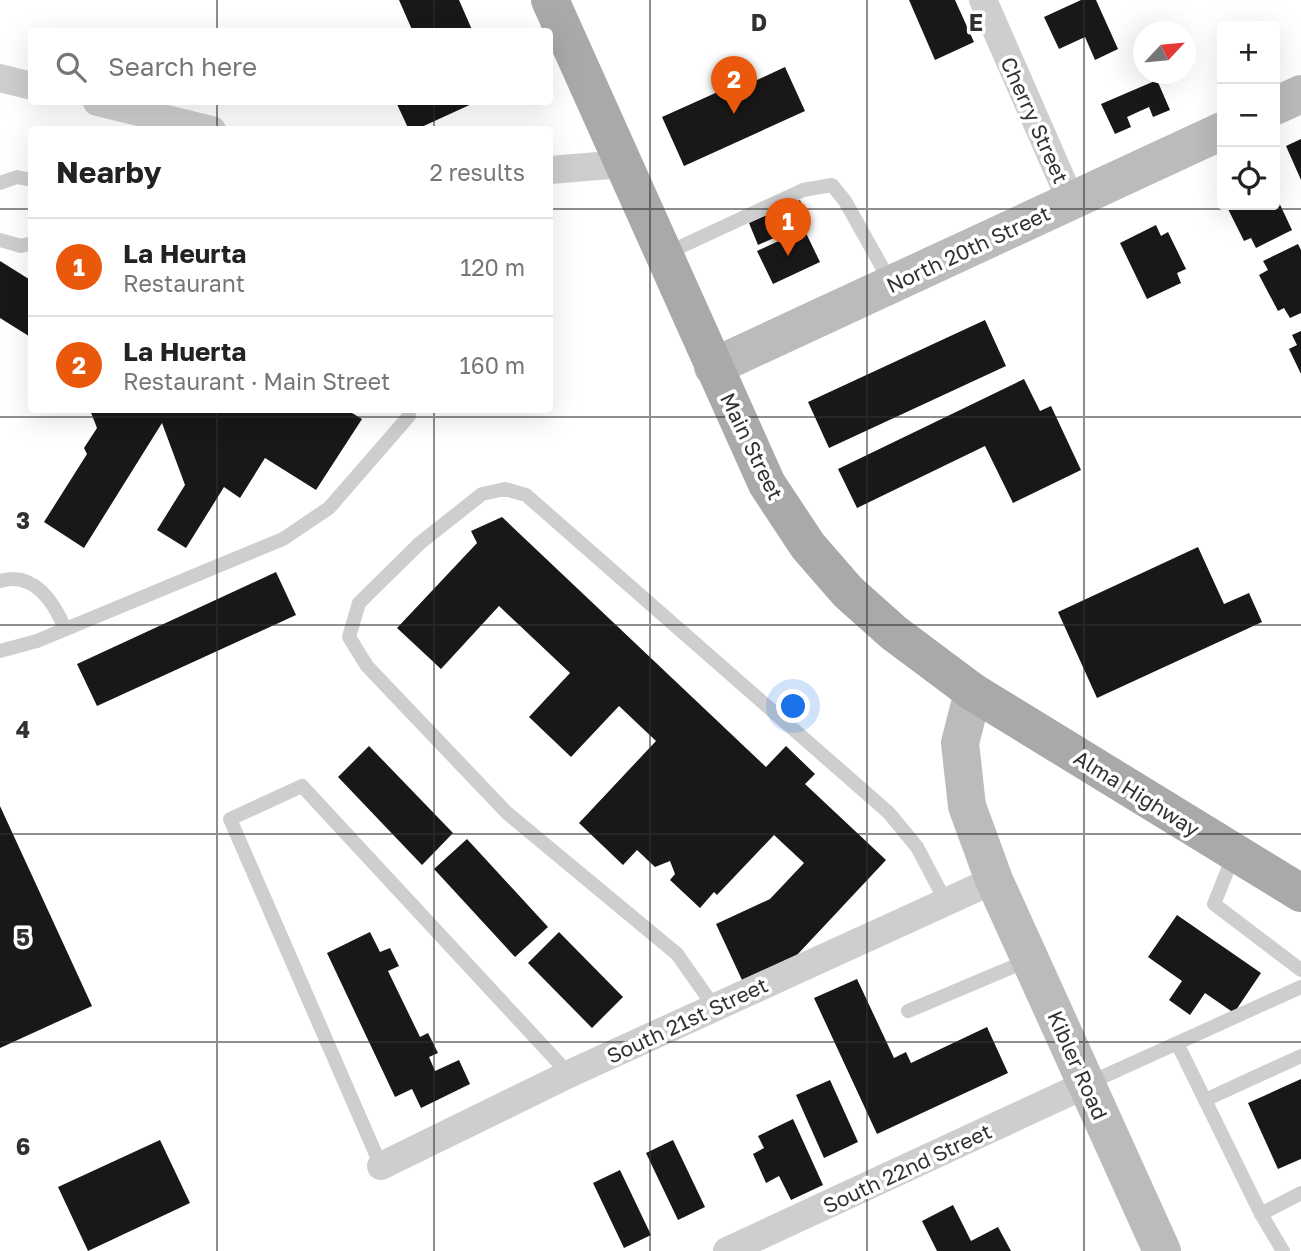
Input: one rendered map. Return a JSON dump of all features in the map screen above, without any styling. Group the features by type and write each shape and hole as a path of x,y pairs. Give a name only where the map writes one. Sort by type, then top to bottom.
{"main road":[{"name":"Main Street","path":"550,0 767,484 808,546 848,592 894,633 973,692"},
{"path":"1280,104 1301,94"},
{"name":"North 20th Street","path":"713,367 1217,133"},
{"path":"973,692 960,743 967,806 994,880"},
{"name":"Alma Highway","path":"973,692 1301,893"},
{"name":"Kibler Road","path":"994,880 1162,1251"}],"street":[{"name":"Cherry Street","path":"983,0 1070,201"},
{"path":"0,78 28,85"},
{"path":"109,105 196,126"},
{"path":"553,170 623,164"},
{"name":"South 21st Street","path":"382,1166 569,1074 994,880"},
{"name":"South 22nd Street","path":"727,1251 1087,1084"}],"lane":[{"path":"0,183 17,177 28,179"},
{"path":"664,255 803,190 832,185 845,201 891,284"},
{"path":"0,240 21,246 28,244"},
{"path":"0,651 65,629 283,539 329,508 409,416"},
{"path":"715,1008 677,954 507,813 368,667 349,637 359,603 419,543 482,494 505,489 526,495 889,813 916,847 946,902"},
{"path":"0,581 23,580 45,593 55,604 65,629"},
{"path":"382,1166 230,818 302,786 569,1074"},
{"path":"1235,853 1214,904 1301,970"},
{"path":"908,1011 1030,959"},
{"path":"1087,1084 1301,987"},
{"path":"1178,1045 1261,1214 1283,1251"},
{"path":"1205,1100 1301,1056"},
{"path":"1261,1214 1301,1193"}],"building":[{"path":"399,0 459,0 471,28 411,28"},
{"path":"909,0 955,0 974,42 935,60"},
{"path":"1081,0 1096,0 1118,49 1095,60 1085,37 1059,49 1044,17"},
{"path":"785,67 805,111 684,166 662,117 740,82 742,87"},
{"path":"1148,84 1159,84 1170,110 1153,117 1149,107 1127,117 1131,127 1115,134 1101,104"},
{"path":"397,105 469,105 424,126 407,126"},
{"path":"1301,139 1301,180 1286,146"},
{"path":"800,200 810,222 758,245 749,223"},
{"path":"1280,205 1292,230 1256,248 1251,238 1244,241 1228,210 1280,210"},
{"path":"1156,225 1161,236 1168,232 1186,269 1177,273 1181,283 1147,299 1120,243"},
{"path":"804,229 820,262 773,284 757,251"},
{"path":"1298,244 1301,250 1301,313 1290,318 1284,308 1278,311 1259,275 1268,270 1263,261"},
{"path":"0,261 28,278 28,336 0,318"},
{"path":"985,320 1006,366 829,448 808,402"},
{"path":"1301,331 1301,374 1289,349 1297,345 1292,335"},
{"path":"1024,379 1040,411 1051,406 1081,470 1013,503 985,446 857,508 838,469"},
{"path":"91,413 352,413 362,419 316,490 265,458 240,498 224,487 186,548 157,530 185,485 162,423 84,548 44,522 87,454 84,448 97,428"},
{"path":"502,517 766,767 786,746 815,774 805,784 886,860 797,955 742,980 716,924 770,899 804,863 774,835 717,895 714,892 700,908 670,880 675,874 670,861 655,867 637,850 623,865 579,823 656,741 619,706 571,757 529,717 570,673 499,606 441,669 397,628 477,543 471,531"},
{"path":"1198,547 1224,604 1249,593 1262,622 1097,698 1058,612"},
{"path":"276,572 296,615 97,706 77,664"},
{"path":"369,746 453,833 422,865 338,777"},
{"path":"0,806 92,1006 0,1048"},
{"path":"467,839 548,927 515,957 434,869"},
{"path":"1177,915 1261,973 1234,1013 1205,993 1190,1015 1169,1000 1182,981 1148,957"},
{"path":"370,932 380,952 390,948 399,966 388,971 420,1037 428,1033 438,1053 429,1057 435,1071 459,1060 470,1084 421,1108 412,1089 395,1097 327,953"},
{"path":"559,932 623,997 592,1028 528,963"},
{"path":"857,979 894,1058 906,1052 911,1063 987,1027 1008,1073 877,1134 814,998"},
{"path":"1301,1079 1301,1159 1278,1169 1248,1103"},
{"path":"830,1080 858,1142 824,1158 796,1095"},
{"path":"793,1119 823,1185 791,1200 779,1176 766,1183 753,1154 764,1148 758,1136"},
{"path":"160,1140 190,1203 88,1251 58,1187"},
{"path":"673,1140 705,1207 678,1220 646,1153"},
{"path":"620,1170 651,1235 624,1248 593,1183"},
{"path":"953,1205 971,1241 998,1227 1011,1251 937,1251 922,1221"}],"place":[{"name":"La Huerta","path":"734,114"},
{"name":"La Heurta","path":"788,256"}]}
